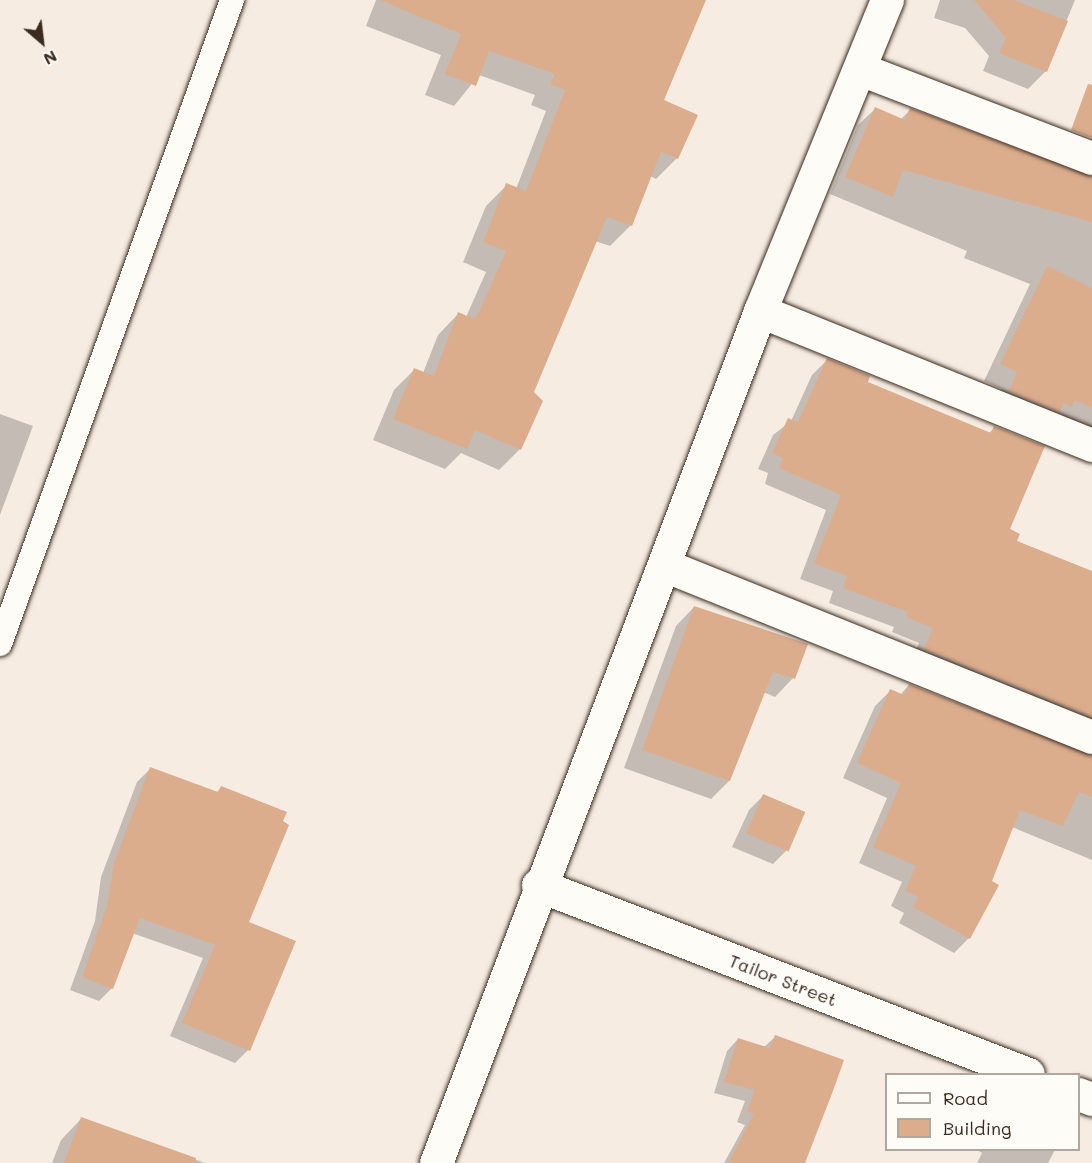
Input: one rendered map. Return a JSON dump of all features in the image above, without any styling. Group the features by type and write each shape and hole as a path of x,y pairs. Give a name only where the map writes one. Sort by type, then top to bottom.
{"street":[{"path":"436,1163 538,885 664,565 760,310 887,0"},
{"path":"860,69 1092,158"},
{"path":"760,310 1092,445"},
{"path":"664,565 1092,737"},
{"name":"Tailor Street","path":"538,885 1025,1073"}],"lane":[{"path":"0,644 232,0"}],"building":[{"path":"380,0 706,0 664,100 698,115 678,159 661,152 632,226 607,217 534,392 543,401 521,450 475,430 467,449 393,419 414,368 434,376 458,312 474,319 479,312 506,251 483,242 506,183 526,191 565,90 550,84 555,74 489,51 476,86 445,74 461,34"},
{"path":"974,0 1014,0 1068,21 1047,72 999,53 1006,38"},
{"path":"1088,84 1092,85 1092,138 1071,130"},
{"path":"875,107 905,120 910,108 1092,176 1092,222 903,170 893,197 845,177"},
{"path":"1047,266 1092,288 1092,408 1075,400 1072,407 1063,403 1060,412 1009,391 1017,372 1000,364"},
{"path":"827,358 870,376 868,382 991,433 994,426 1045,446 1010,529 1020,534 1017,541 1092,571 1092,717 924,649 933,628 906,617 908,612 843,588 847,576 814,563 841,495 779,468 783,458 772,453 788,418 798,422"},
{"path":"694,606 808,644 795,679 773,672 730,781 642,750"},
{"path":"909,684 1092,755 1092,797 1079,792 1063,826 1020,810 992,881 999,885 970,939 913,907 918,897 905,891 916,866 873,847 901,783 857,763 890,689 904,695"},
{"path":"150,767 218,792 221,786 287,812 283,821 289,825 249,922 296,941 250,1051 182,1023 215,945 140,918 113,989 82,977 107,906 114,863"},
{"path":"763,794 805,812 789,852 746,834"},
{"path":"775,1035 844,1060 833,1091 805,1163 728,1163 754,1114 747,1111 755,1090 724,1082 738,1038 770,1048"},
{"path":"81,1117 196,1158 195,1163 64,1163"}]}
